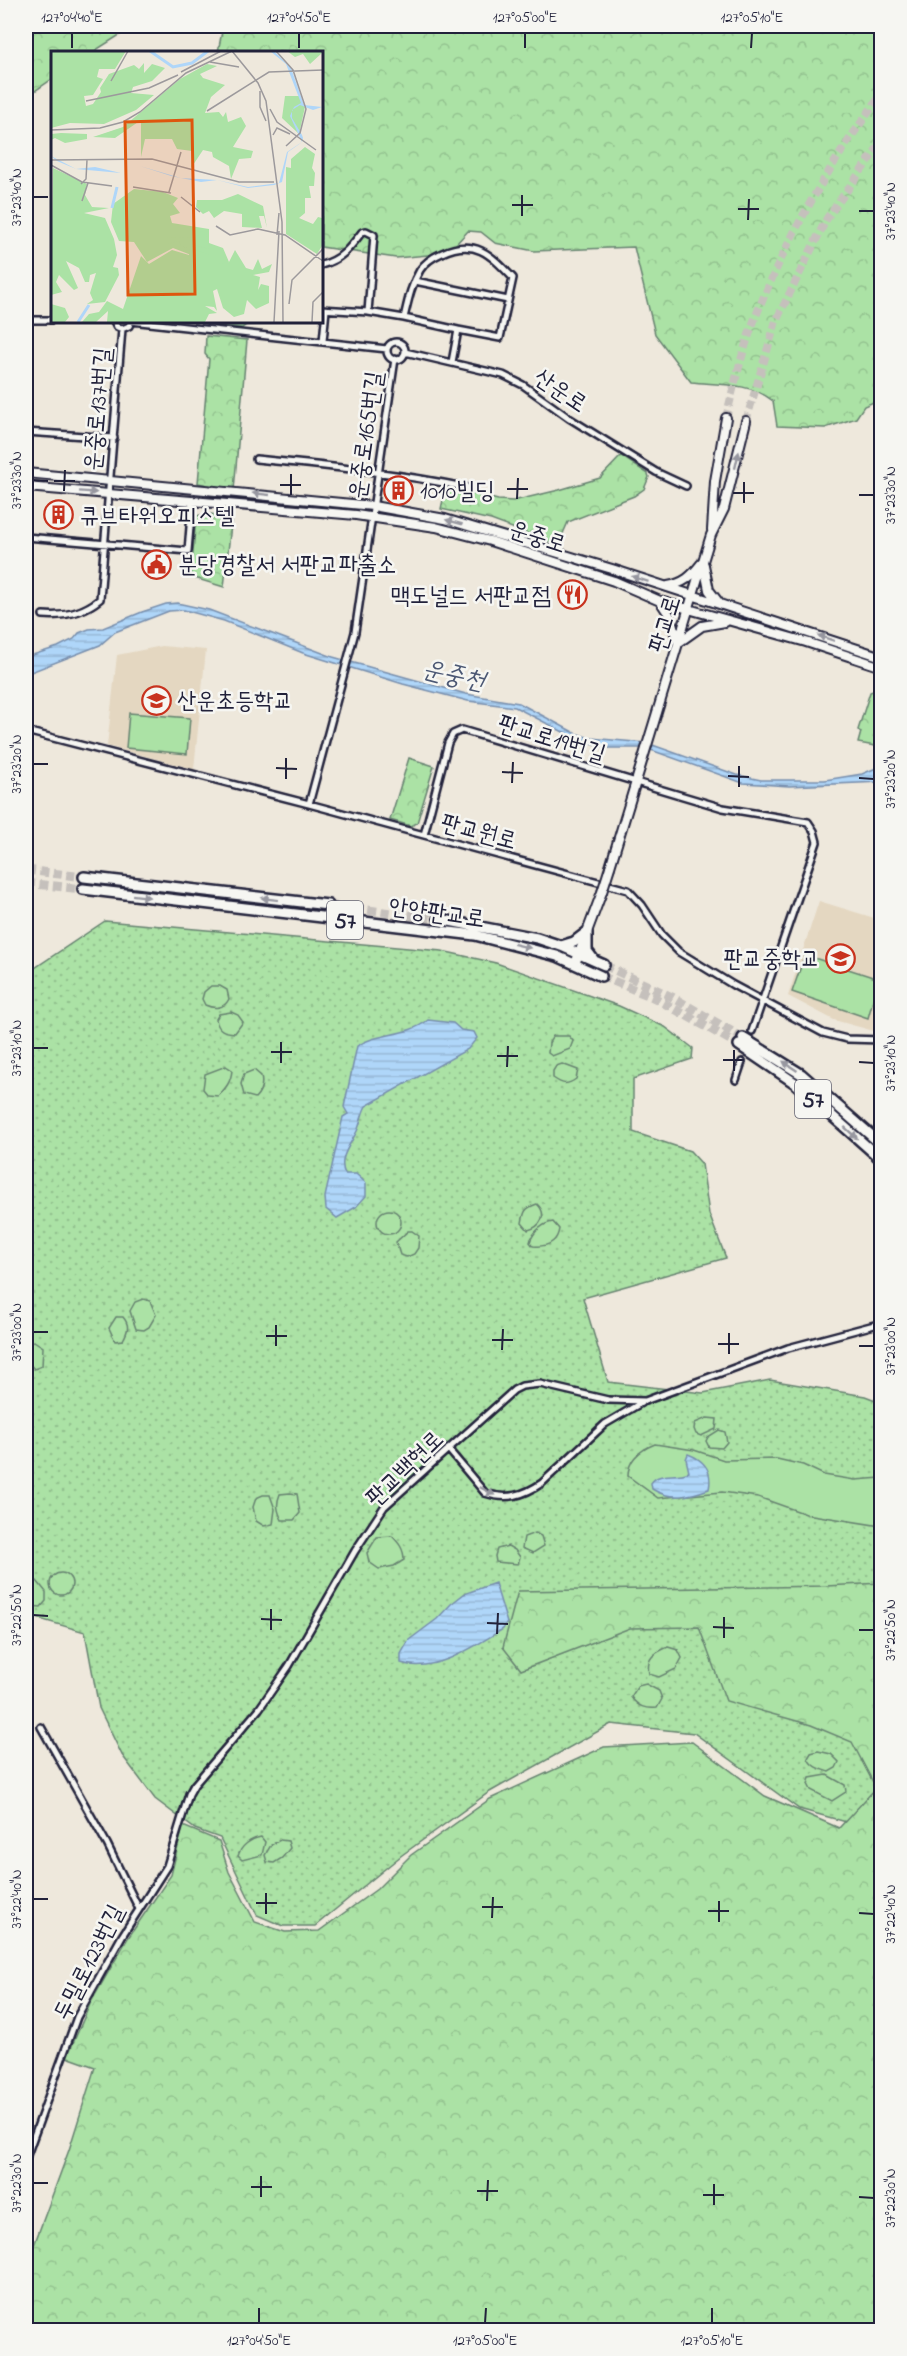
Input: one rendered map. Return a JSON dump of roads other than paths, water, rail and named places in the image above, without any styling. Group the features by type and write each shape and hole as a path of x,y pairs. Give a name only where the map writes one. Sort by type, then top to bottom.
{"main road":[{"name":"판교로","path":"636,782 711,535 715,481 726,418"},
{"name":"판교로","path":"711,535 724,509 746,421"},
{"name":"운중로","path":"26,472 373,506 445,519 882,657"},
{"name":"운중로","path":"26,487 282,508 371,517 436,527 483,539 614,580 660,601 806,642 882,667"},
{"path":"664,587 680,584 689,579 704,561"},
{"path":"704,561 710,592 718,602 729,607"},
{"path":"660,601 670,615 678,643 702,627 728,621"},
{"path":"575,964 602,892 636,782"},
{"name":"57","path":"84,877 328,905"},
{"name":"안양판교로","path":"83,890 475,935 534,949 601,975"},
{"name":"안양판교로","path":"439,919 514,932 561,946 601,964 587,951 587,932"},
{"path":"561,946 574,942 587,932"},
{"name":"57","path":"882,1145 801,1074 741,1042 795,1083 882,1160"}],"street":[{"path":"322,265 343,256 362,232 366,231 374,235 368,312"},
{"path":"323,341 324,309 368,312 500,338 513,278 496,260 479,249 466,246 455,248 431,258 421,267 404,318"},
{"path":"415,281 508,300"},
{"path":"26,320 51,320"},
{"path":"114,322 117,327 122,329 127,328 130,322"},
{"path":"141,322 387,349"},
{"name":"운중로137번길","path":"43,615 71,615 100,599 122,329"},
{"path":"452,362 458,330"},
{"path":"392,342 398,342 404,347 405,352 400,359 394,359 388,354 387,349 392,342"},
{"name":"산운로","path":"405,352 503,375 523,385 569,418 656,472 686,486"},
{"name":"운중로165번길","path":"309,804 354,637 394,359"},
{"path":"26,432 114,438"},
{"path":"256,459 378,473 469,488"},
{"path":"26,537 188,551 192,502"},
{"name":"판교로19번길","path":"424,834 448,743 453,734 462,730 723,808 808,822 817,836 816,847 763,1000"},
{"name":"판교원로","path":"26,731 424,834 628,890 679,952 733,985 833,1037 882,1041"},
{"path":"752,1031 763,1000"},
{"path":"736,1080 742,1062"},
{"name":"판교백현로","path":"139,1909 167,1866 184,1804 194,1785 246,1725 283,1675 310,1633 355,1551 384,1507 514,1390 522,1386 540,1384 608,1400 645,1401 788,1348 882,1323"},
{"path":"448,1449 485,1492 513,1497 532,1490 542,1483 605,1424 645,1401"},
{"name":"두밀로123번길","path":"26,2158 77,2017 139,1909 107,1844 41,1727"}],"water":[{"path":"177,603 209,610 333,657 466,694 519,703 575,733 590,738 647,743 737,775 761,780 825,780 862,774 881,766 881,782 789,786 743,783 651,750 609,748 592,743 571,736 515,707 468,701 403,684 303,653 224,621 184,610 169,611 115,632 100,645 26,674 26,657 58,647 89,629 103,628 142,612"},
{"path":"428,1020 453,1023 461,1030 474,1032 477,1038 468,1049 366,1106 358,1129 344,1156 343,1168 345,1174 356,1174 366,1183 366,1196 356,1207 337,1218 326,1209 325,1197 343,1117 348,1114 344,1107 357,1046 374,1038 411,1029"},
{"path":"688,1454 699,1459 706,1467 710,1476 709,1489 695,1494 673,1496 652,1489 651,1483 658,1477 689,1472 686,1459"},
{"path":"495,1583 507,1623 503,1629 441,1662 427,1665 401,1663 401,1654 409,1640 437,1619 451,1604 464,1594"}],"tunnel":[{"path":"726,418 750,333 780,261 810,203 844,147 882,94"},
{"path":"746,421 776,321 827,218 882,142"},
{"path":"26,870 84,877"},
{"path":"26,883 83,889"},
{"path":"328,905 439,919"},
{"path":"604,965 672,997 743,1038"},
{"path":"601,976 655,998 739,1045"},
{"path":"742,1062 752,1031"}],"place":[{"name":"1010빌딩","path":"399,490"},
{"name":"큐브타워오피스텔","path":"59,515"},
{"name":"분당경찰서 서판교파출소","path":"157,564"},
{"name":"맥도널드 서판교점","path":"572,595"},
{"name":"산운초등학교","path":"156,700"},
{"name":"판교중학교","path":"841,958"}],"water label":[{"name":"운중천","path":"454,674"}]}
